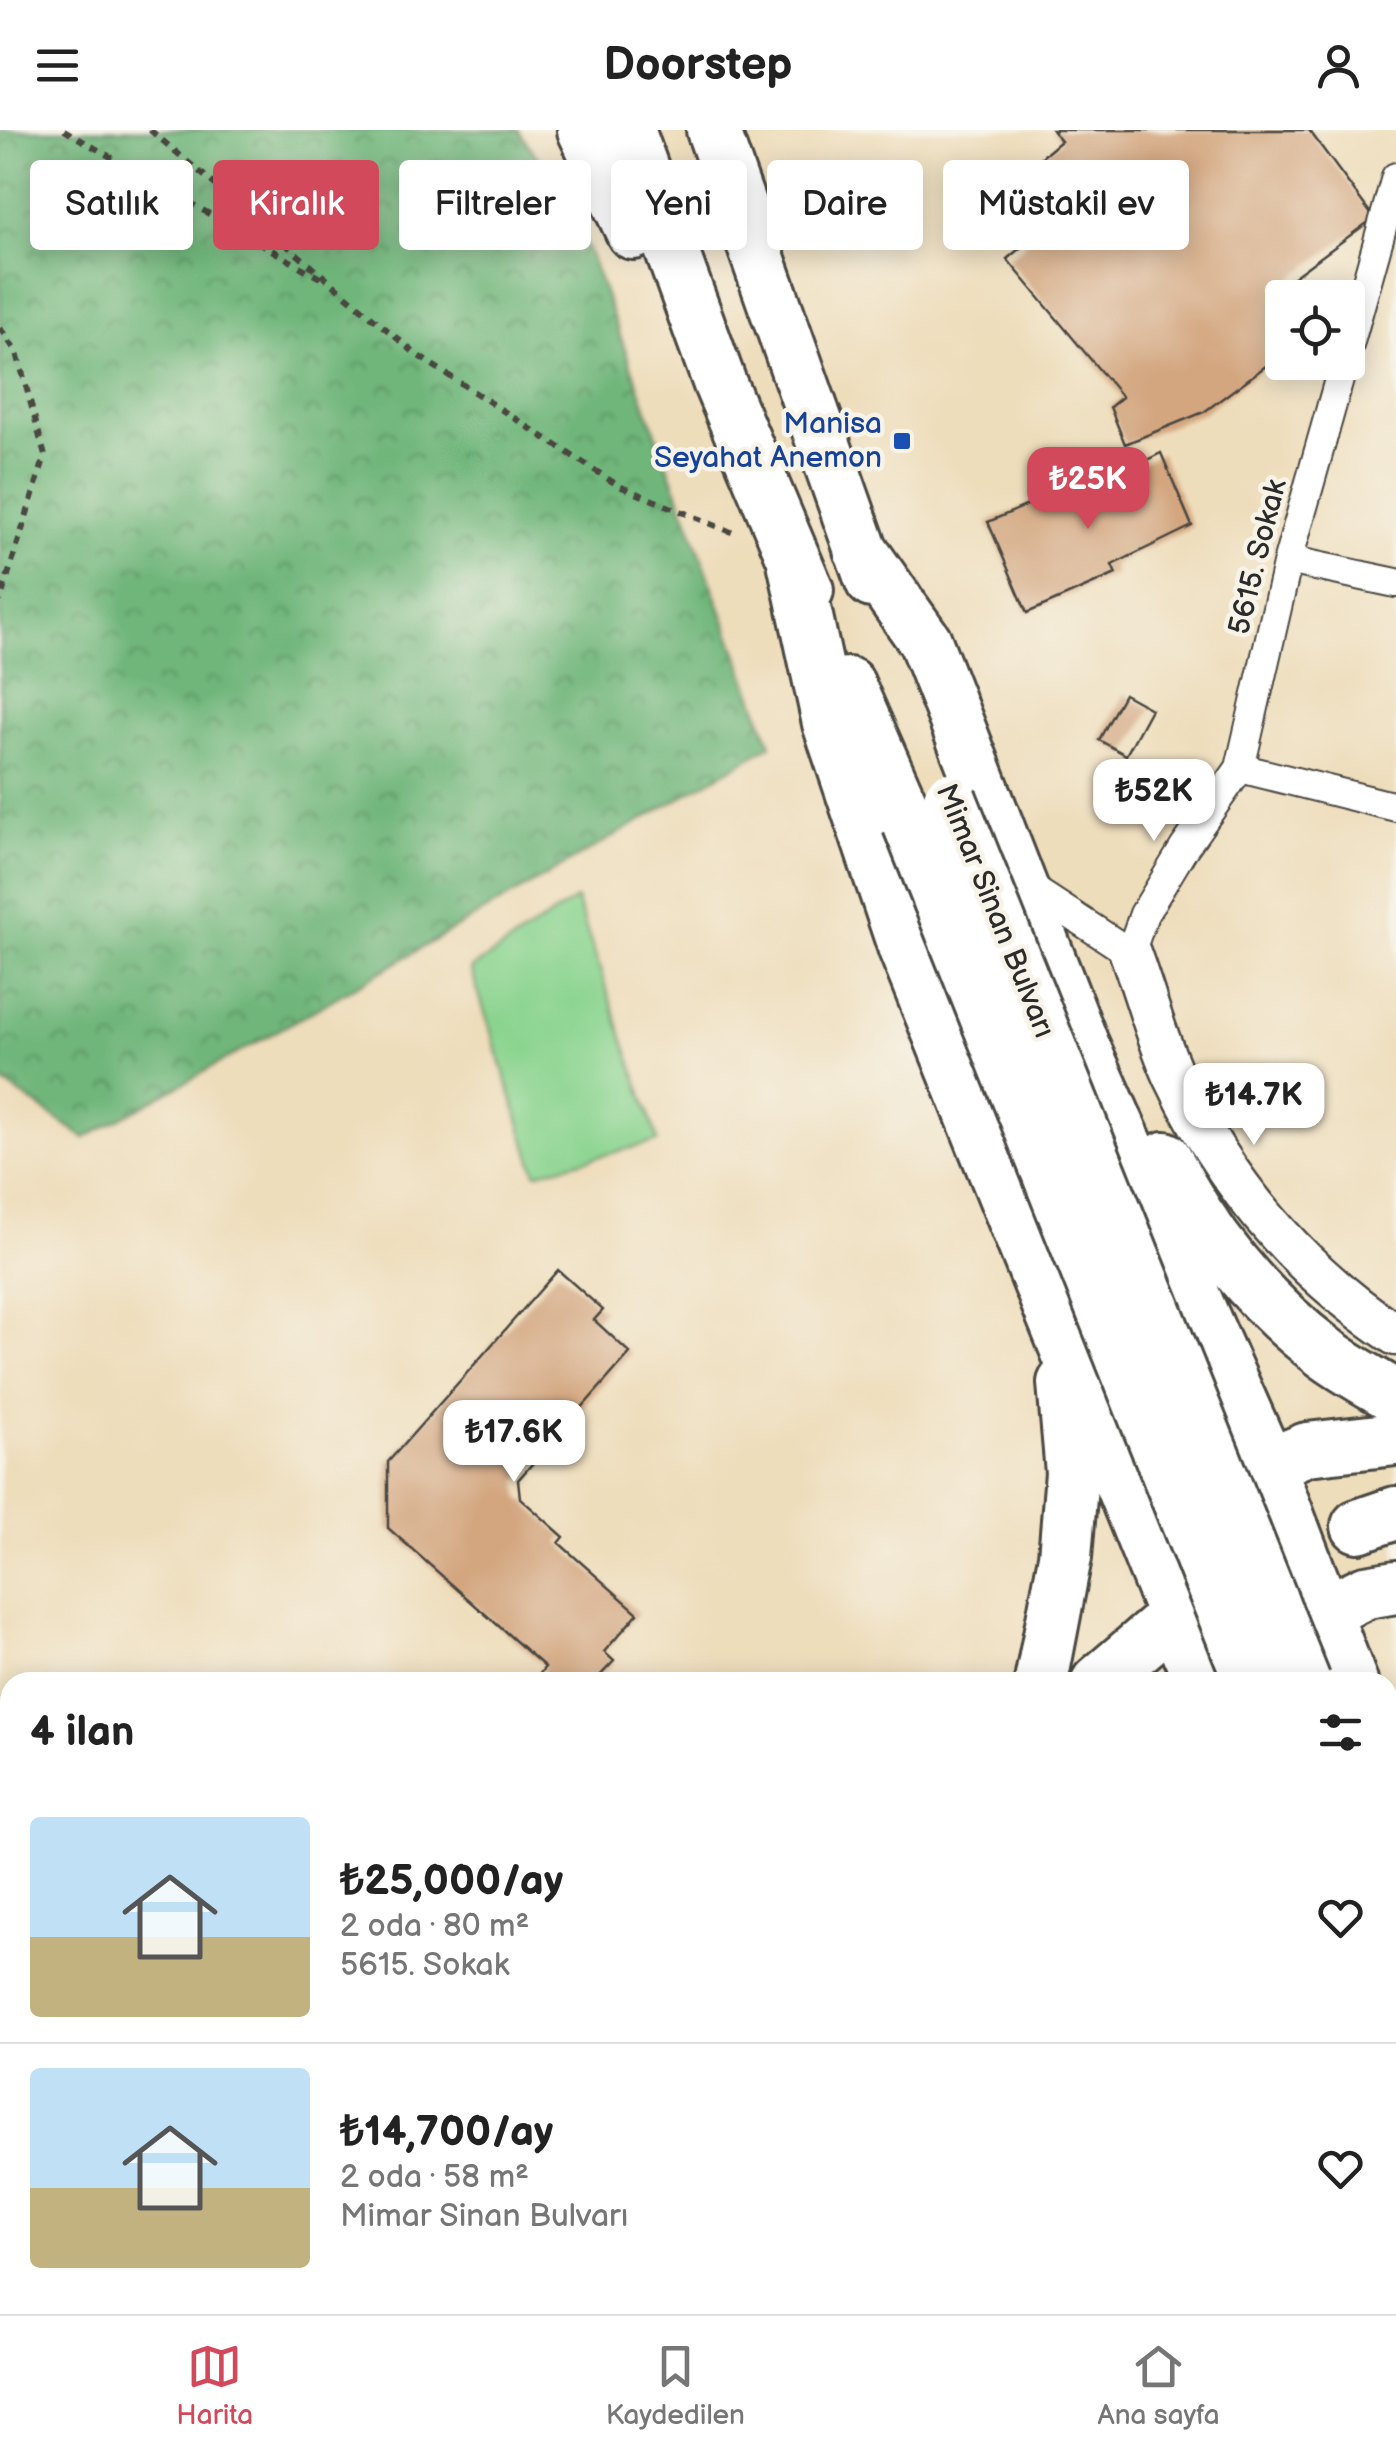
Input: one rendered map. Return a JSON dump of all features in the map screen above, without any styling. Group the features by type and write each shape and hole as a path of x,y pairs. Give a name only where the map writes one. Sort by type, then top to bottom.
{"highway":[{"path":"584,130 632,231 703,340"},
{"path":"628,130 703,340"},
{"name":"Mimar Sinan Bulvarı","path":"713,130 860,550 929,811 1247,1672"},
{"name":"Mimar Sinan Bulvarı","path":"703,340 793,557 929,811 1300,1672"},
{"path":"860,550 925,641 1082,1044 1268,1464 1347,1672"},
{"path":"793,557 828,723 905,949 1197,1672"},
{"path":"1047,948 1102,1034 1186,1200 1248,1284 1325,1352 1396,1397"},
{"path":"1043,1672 1065,1556 1072,1473 1060,1332"},
{"path":"1138,1522 1307,1449 1396,1439"},
{"path":"1209,1672 1366,1592 1396,1587"},
{"path":"1110,1672 1175,1616"}],"street":[{"path":"1365,287 1396,177"},
{"name":"5615. Sokak","path":"1240,768 1288,560 1339,380"},
{"path":"1288,560 1396,583"},
{"path":"1130,952 1144,914 1240,768 1396,807"},
{"path":"1021,882 1130,952 1173,1074 1222,1163 1292,1252 1396,1335"}],"path":[{"path":"64,130 344,292"},
{"path":"150,130 418,354 619,486 793,557"},
{"path":"0,328 17,354 45,456 0,601"}],"green space":[{"path":"0,130 518,130 539,160 399,160 399,250 588,250 771,745 311,1012 85,1138 0,1080"},
{"path":"576,899 658,1141 536,1173 471,969"}],"building":[{"path":"1052,130 1309,130 1374,218 1293,280 1265,280 1265,367 1204,412 1125,444 1110,407 1122,397 1007,259 1018,250 1189,250 1189,160 1038,160 1061,141"},
{"path":"1161,453 1192,526 1112,565 1116,574 1027,613 988,522 1077,484 1081,493"},
{"path":"1124,694 1151,709 1126,755 1099,740"},
{"path":"558,1270 603,1310 594,1320 630,1353 518,1480 520,1498 564,1537 559,1543 638,1613 604,1652 614,1661 604,1672 541,1672 545,1667 388,1528 388,1462"}],"place":[{"name":"Manisa Seyahat Anemon","path":"902,441"}]}
